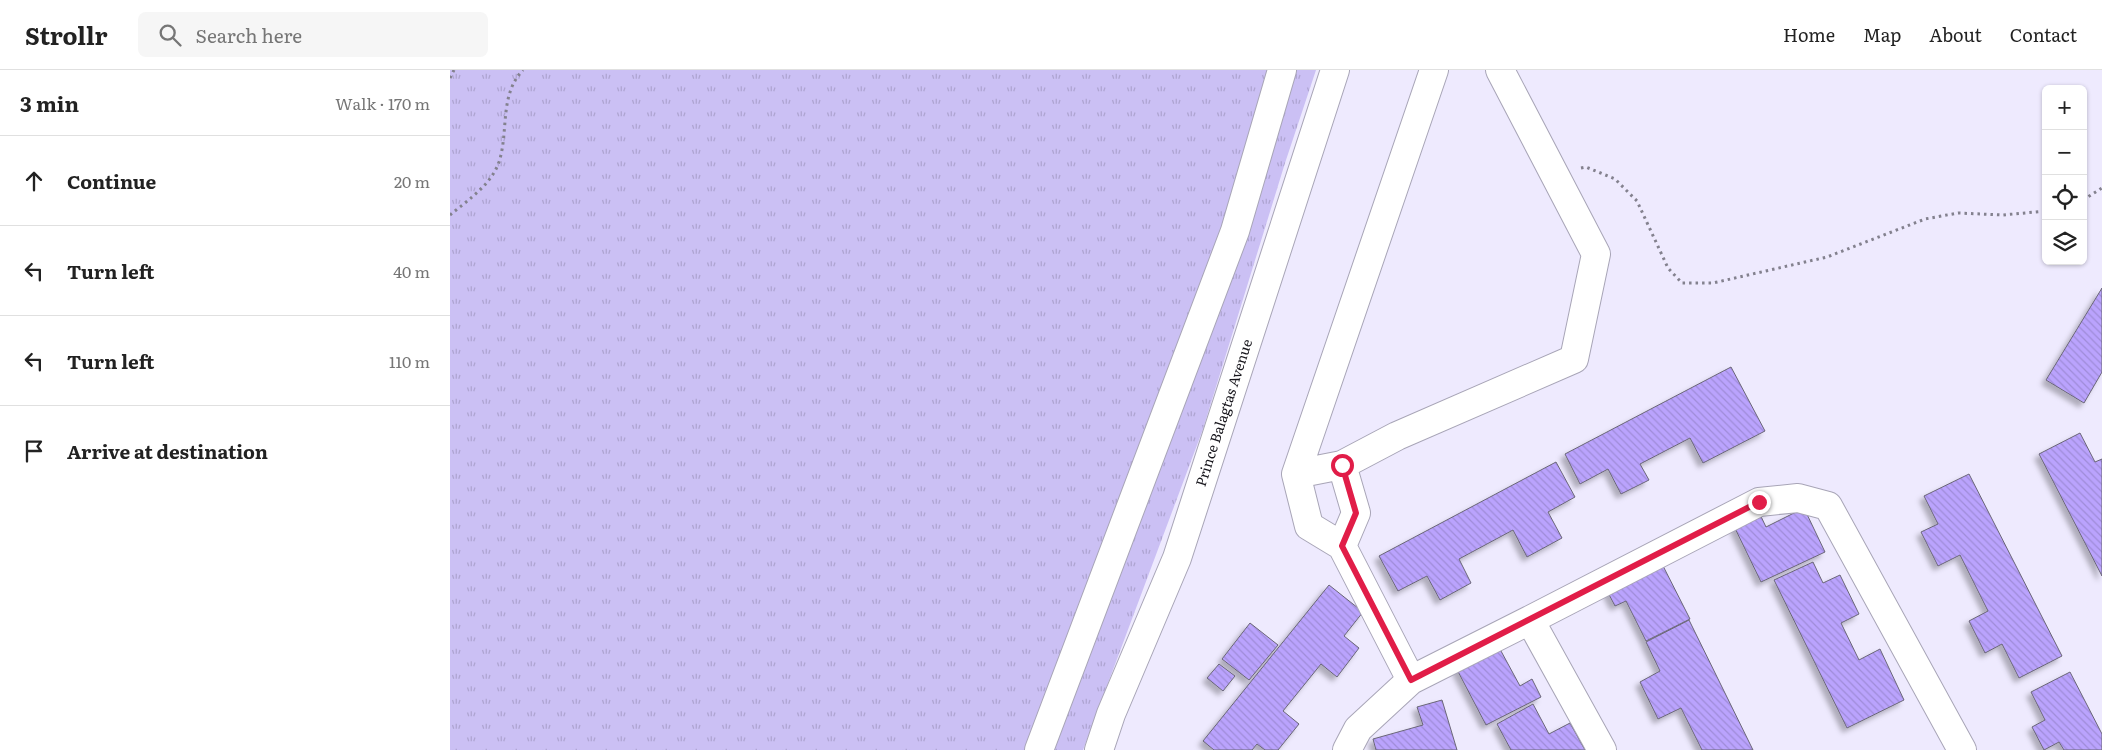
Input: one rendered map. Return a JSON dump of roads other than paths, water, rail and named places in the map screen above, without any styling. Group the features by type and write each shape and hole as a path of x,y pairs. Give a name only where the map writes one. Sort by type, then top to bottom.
{"street":[{"path":"1039,750 1235,231 1282,70"},
{"name":"Prince Balagtas Avenue","path":"1099,750 1110,714 1177,558 1335,70"},
{"path":"1411,680 1342,546 1309,526 1296,474 1434,70"},
{"path":"1296,474 1342,465 1397,436 1574,360 1596,254 1500,70"},
{"path":"1342,465 1356,513 1342,546"},
{"path":"1347,750 1358,728 1411,680 1759,502 1798,498 1828,506 1962,750"},
{"path":"1530,620 1602,750"}]}
